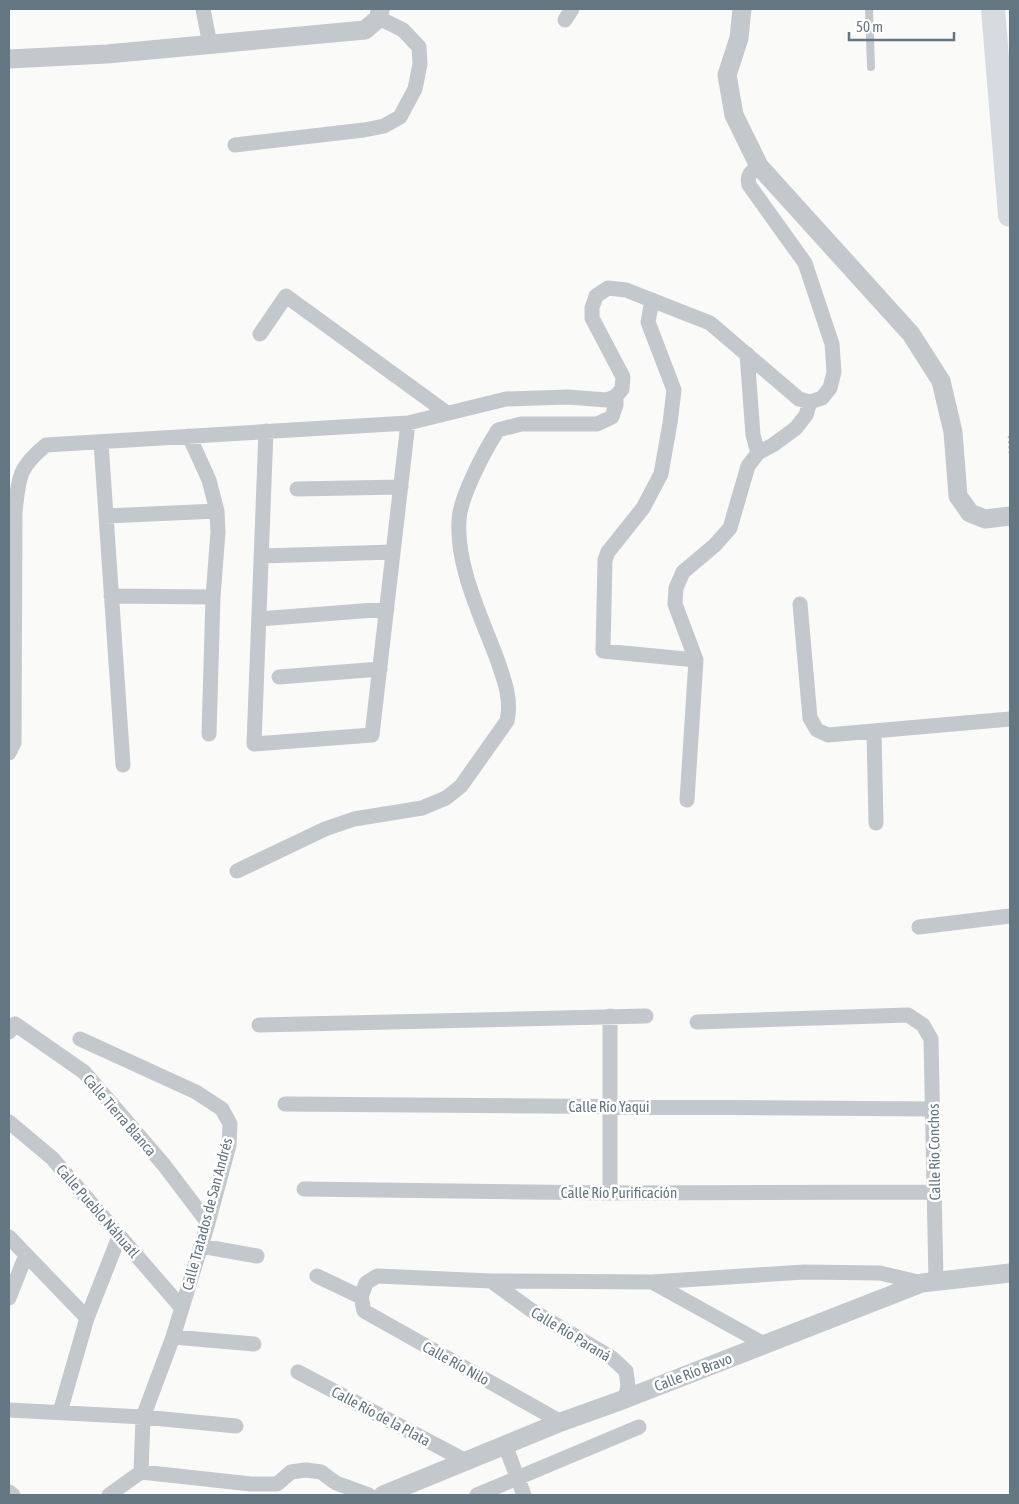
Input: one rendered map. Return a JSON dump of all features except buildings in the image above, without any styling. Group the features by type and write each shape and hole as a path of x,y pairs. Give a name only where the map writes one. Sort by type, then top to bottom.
{"main road":[{"path":"994,9 1010,215"}],"street":[{"path":"203,9 210,45"},
{"path":"742,9 738,38 727,75 734,115 759,166 911,334 942,381 953,432 958,496 970,513 985,519 1010,516"},
{"path":"9,59 107,54 365,30 379,13 403,30 419,47 420,64 415,89 400,117 384,126 364,130 235,144"},
{"path":"9,753 14,743 15,512 19,479 29,459 46,445 408,423 506,399 568,398 606,400 616,396 622,389 623,377 592,318 592,308 596,296 608,288 626,290 710,322 799,399 810,402 822,398 830,388 834,372 832,344 805,263 749,185 750,172 759,166"},
{"path":"260,334 286,296 447,413"},
{"path":"652,300 648,322 674,390 660,474 643,508 608,552 605,560 603,650 696,660"},
{"path":"747,354 753,435 758,453"},
{"path":"238,871 325,829 354,819 422,808 446,798 461,786 507,721 510,708 504,680 465,572 460,543 459,519 468,487 498,430 521,424 597,424 612,417 616,405 616,396"},
{"path":"686,800 696,660 675,604 676,588 683,572 715,545 730,528 748,466 758,453 773,445 796,428 806,415 810,402"},
{"path":"266,431 254,744 372,735 408,423"},
{"path":"189,436 209,480 217,511 218,532 213,596 209,734"},
{"path":"100,442 123,765"},
{"path":"297,489 400,487"},
{"path":"106,516 217,511"},
{"path":"261,556 394,552"},
{"path":"111,596 213,596"},
{"path":"800,604 810,718 818,730 828,735 1010,719"},
{"path":"259,619 387,609"},
{"path":"279,677 380,669"},
{"path":"874,731 876,823"},
{"path":"918,926 1010,916"},
{"name":"Calle Río Conchos","path":"697,1022 908,1015 923,1025 931,1040 933,1109 934,1192 929,1282"},
{"path":"610,1016 610,1192"},
{"path":"259,1025 646,1016"},
{"name":"Calle Tierra Blanca","path":"12,1028 84,1072 164,1165 208,1223"},
{"name":"Calle Tratados de San Andrés","path":"80,1039 196,1092 222,1109 230,1124 229,1145 208,1223 173,1337 143,1416 141,1472"},
{"name":"Calle Río Yaqui","path":"285,1104 933,1109"},
{"name":"Calle Pueblo Náhuatl","path":"9,1122 52,1158 181,1307"},
{"name":"Calle Río Purificación","path":"304,1189 610,1192 934,1192"},
{"path":"60,1412 87,1318 119,1237"},
{"path":"9,1238 87,1318"},
{"path":"201,1246 257,1256"},
{"path":"9,1298 26,1255"},
{"path":"317,1276 362,1297 366,1283 377,1276 492,1281 652,1282 804,1272 880,1273 929,1282"},
{"name":"Calle Río Bravo","path":"383,1495 464,1460 561,1422 929,1282 1010,1273"},
{"name":"Calle Río Paraná","path":"492,1281 531,1310 612,1358 626,1371 628,1386 625,1398"},
{"path":"652,1282 764,1344"},
{"name":"Calle Río Nilo","path":"362,1297 364,1311 561,1422"},
{"path":"173,1337 254,1344"},
{"name":"Calle Río de la Plata","path":"298,1372 464,1460"},
{"path":"9,1410 143,1416 236,1426"},
{"path":"478,1495 518,1480 639,1427"},
{"path":"505,1445 524,1495"},
{"path":"109,1495 141,1472 251,1484 277,1484 291,1472 306,1470 320,1472 336,1482 369,1495"},
{"path":"9,1492 13,1495"}],"lane":[{"path":"869,9 871,67"}],"path":[{"path":"1008,436 1010,454"}]}
